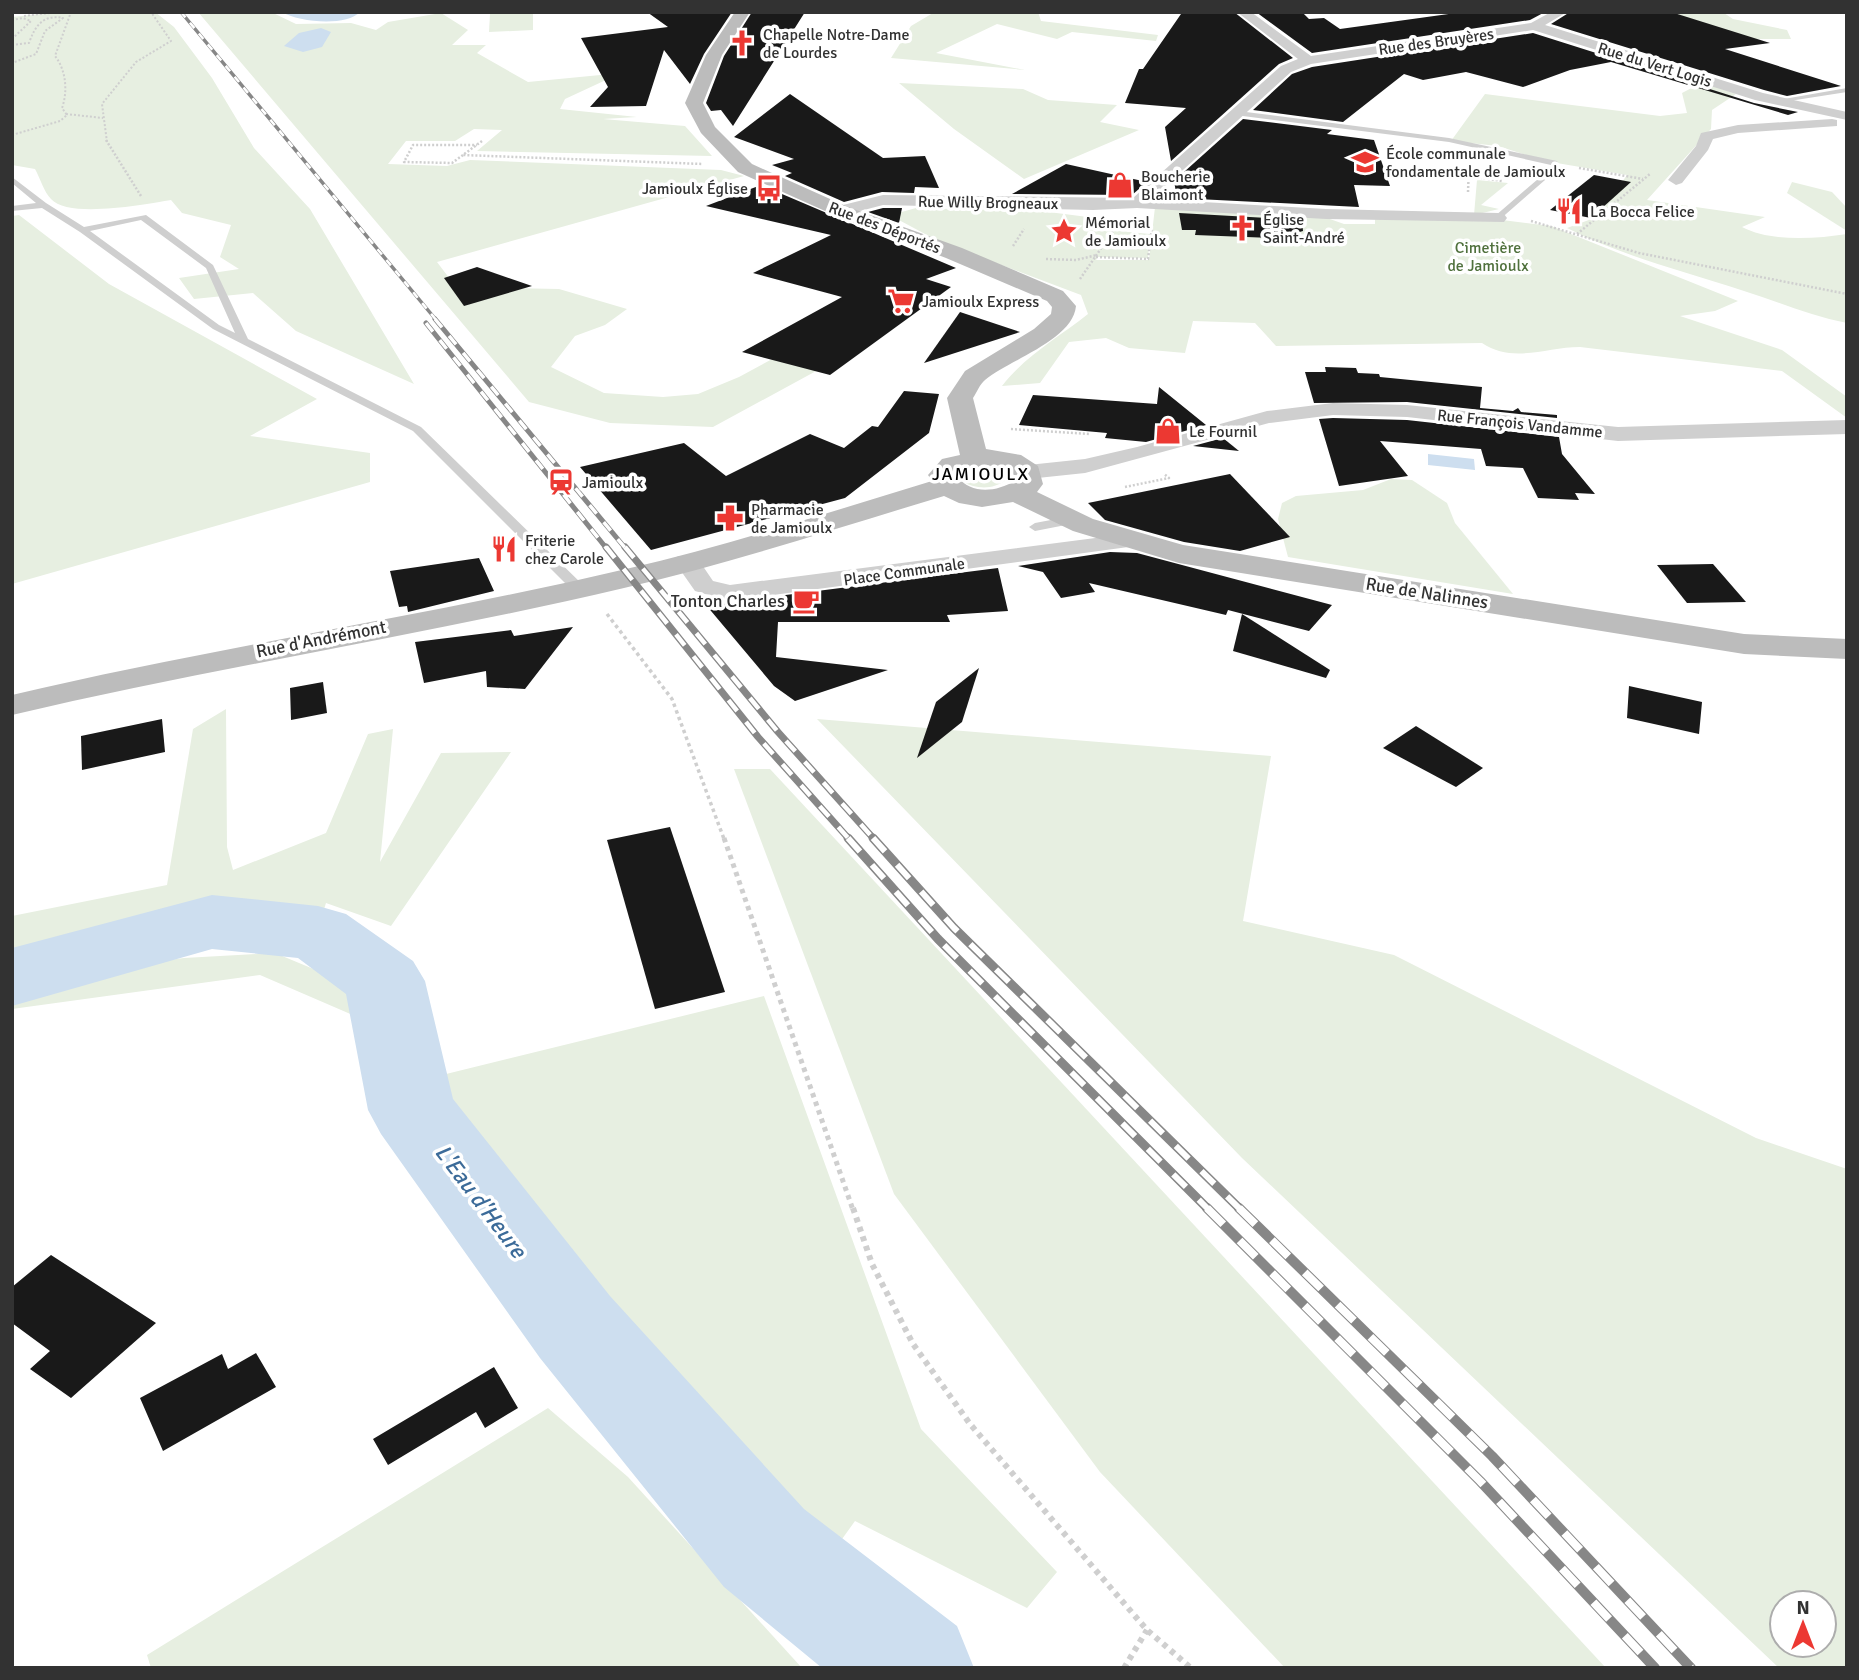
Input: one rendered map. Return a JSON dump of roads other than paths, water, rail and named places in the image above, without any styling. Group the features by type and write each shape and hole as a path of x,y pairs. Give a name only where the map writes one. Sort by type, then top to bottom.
{"street":[{"name":"Rue des Déportés","path":"743,12 722,37 700,81 694,103 707,129 742,164 841,211 954,253 1055,296 1064,306 1063,316 1043,334 974,376 960,398 972,445"},
{"path":"1242,12 1308,60"},
{"name":"Rue des Bruyères","path":"1308,60 1534,26 1561,12"},
{"name":"Rue du Vert Logis","path":"1534,26 1777,101 1847,118"},
{"path":"1137,203 1238,113 1269,81 1286,69 1308,60"},
{"name":"Rue du Vert Logis","path":"1676,180 1703,147 1706,136 1738,128 1784,128 1847,118"},
{"name":"Rue Willy Brogneaux","path":"841,211 883,200 1093,205 1137,203 1326,214 1498,218"},
{"name":"Rue François Vandamme","path":"1023,482 1196,439 1267,417 1333,410 1407,411 1618,434 1847,428"},
{"path":"972,445 1011,461 1023,482 1000,498 976,498 957,493 946,486 942,475 972,445"},
{"name":"Rue de Nalinnes","path":"1023,482 1072,520 1179,554 1730,642 1847,649"},
{"path":"687,561 946,486"},
{"name":"Place Communale","path":"687,561 705,586 729,593 1134,540"},
{"name":"Rue d'Andrémont","path":"12,705 311,640 579,589 687,561"}],"lane":[{"name":"Rue du Vert Logis","path":"1777,101 1847,90"},
{"path":"1238,113 1449,140 1554,163 1556,167 1498,218"},
{"path":"12,179 43,205 83,230 216,327 417,429 579,589"},
{"path":"12,209 43,205"},
{"path":"83,230 143,217 209,267 243,340"},
{"path":"1035,527 1072,520"}],"water":[{"path":"282,12 360,12 344,20 322,21 299,18"},
{"path":"321,28 331,32 322,47 303,52 284,46 299,33"},
{"path":"1428,454 1474,459 1475,470 1428,465"}],"waterway":[{"name":"L'Eau d'Heure","path":"12,977 212,922 318,933 384,981 412,1110 575,1327 764,1548 915,1668"}],"railway":[{"path":"181,12 437,321"},
{"path":"435,319 626,549"},
{"path":"426,323 607,549"},
{"path":"606,547 758,737 849,839"},
{"path":"625,547 778,732 874,839"},
{"path":"848,838 938,939 1480,1481 1655,1668"},
{"path":"873,838 954,928 1241,1210"},
{"path":"1239,1208 1492,1456 1691,1668"}],"place":[{"name":"Chapelle Notre-Dame de Lourdes","path":"742,43"},
{"name":"École communale fondamentale de Jamioulx","path":"1365,162"},
{"name":"Boucherie Blaimont","path":"1120,185"},
{"name":"Jamioulx Église","path":"769,188"},
{"name":"La Bocca Felice","path":"1569,211"},
{"name":"Église Saint-André","path":"1242,228"},
{"name":"Mémorial de Jamioulx","path":"1064,231"},
{"name":"Jamioulx Express","path":"901,301"},
{"name":"Le Fournil","path":"1168,431"},
{"name":"Jamioulx","path":"561,482"},
{"name":"Pharmacie de Jamioulx","path":"730,518"},
{"name":"Friterie chez Carole","path":"504,549"},
{"name":"Tonton Charles","path":"806,601"}],"district":[{"name":"JAMIOULX","path":"981,474"}],"park label":[{"name":"Cimetière de Jamioulx","path":"1488,256"}]}
